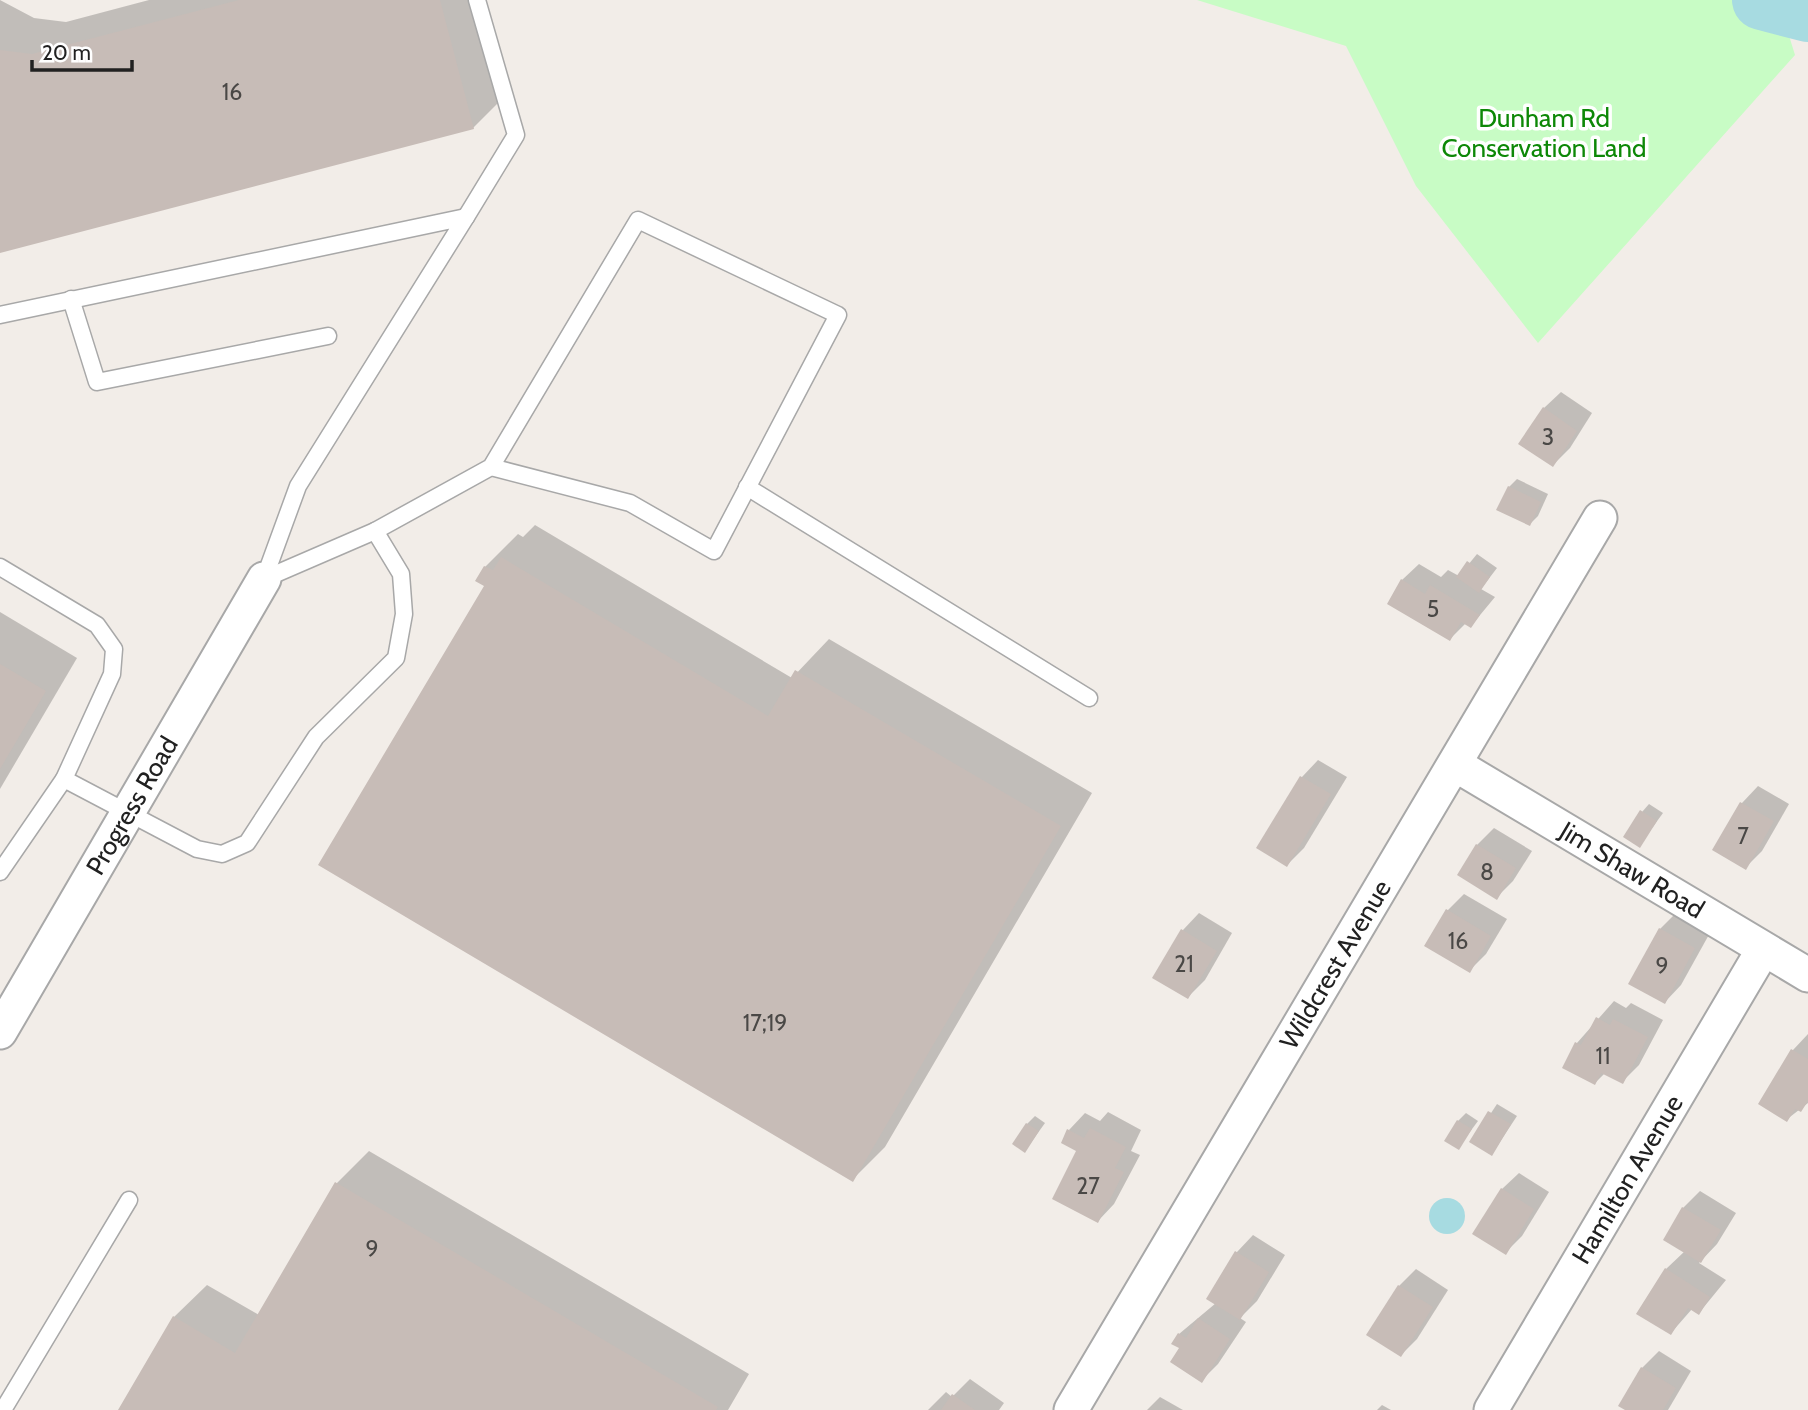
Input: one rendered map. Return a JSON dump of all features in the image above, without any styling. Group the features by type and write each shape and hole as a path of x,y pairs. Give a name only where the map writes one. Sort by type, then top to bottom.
{"street":[{"name":"Wildcrest Avenue","path":"1071,1410 1601,518"},
{"name":"Progress Road","path":"0,1032 264,579"},
{"name":"Jim Shaw Road","path":"1456,765 1808,975"},
{"name":"Hamilton Avenue","path":"1491,1410 1763,950"}],"lane":[{"path":"264,579 298,486 516,135 477,0"},
{"path":"0,315 466,217"},
{"path":"264,579 375,531 491,467 638,220 838,314 713,551 630,503 491,467"},
{"path":"71,299 97,382 328,336"},
{"path":"747,487 1089,698"},
{"path":"64,779 197,849 222,854 247,843 316,737 396,657 404,614 401,574 375,531"},
{"path":"0,567 97,625 114,649 113,674 64,779 0,872"},
{"path":"3,1410 129,1200"}],"green space":[{"name":"Dunham Rd Conservation Land","path":"1197,0 1778,0 1795,55 1538,343 1416,186 1346,46"}],"water":[{"path":"1447,1198 1460,1203 1465,1216 1460,1229 1447,1234 1434,1229 1429,1216 1434,1203"}],"building":[{"path":"239,0 440,0 474,129 0,253 0,50 32,54"},
{"path":"1543,407 1577,431 1553,467 1518,444"},
{"path":"1508,486 1541,502 1530,526 1496,510"},
{"path":"501,557 768,716 795,670 1061,826 853,1182 318,865 484,586 475,581 484,566 493,570"},
{"path":"1467,561 1490,577 1479,593 1456,577"},
{"path":"1401,579 1425,594 1430,585 1480,615 1471,628 1461,622 1450,641 1387,604"},
{"path":"0,664 46,691 0,769"},
{"path":"1300,776 1331,794 1287,867 1256,848"},
{"path":"1740,802 1774,821 1746,870 1712,850"},
{"path":"1640,810 1657,821 1640,848 1623,837"},
{"path":"1476,844 1516,868 1497,900 1457,875"},
{"path":"1446,909 1491,936 1470,973 1424,946"},
{"path":"1659,928 1695,948 1665,1004 1628,984"},
{"path":"1181,929 1217,951 1188,999 1152,978"},
{"path":"1596,1017 1610,1025 1613,1019 1648,1037 1623,1084 1601,1073 1595,1085 1562,1068 1575,1042 1581,1045"},
{"path":"1791,1049 1808,1059 1808,1101 1801,1112 1795,1109 1787,1122 1758,1104"},
{"path":"1488,1111 1511,1124 1492,1156 1469,1142"},
{"path":"1457,1120 1472,1129 1459,1150 1444,1141"},
{"path":"1026,1123 1039,1131 1025,1153 1012,1144"},
{"path":"1090,1128 1126,1147 1115,1168 1124,1172 1098,1223 1052,1199 1076,1151 1061,1143 1067,1129 1084,1138"},
{"path":"335,1182 718,1407 716,1410 118,1410 173,1316 235,1353"},
{"path":"1501,1188 1534,1209 1506,1255 1472,1234"},
{"path":"1682,1207 1721,1230 1701,1263 1663,1240"},
{"path":"1235,1251 1269,1272 1240,1320 1206,1299"},
{"path":"1665,1268 1710,1297 1699,1315 1688,1308 1671,1335 1636,1314"},
{"path":"1398,1285 1433,1307 1401,1357 1366,1335"},
{"path":"1198,1318 1230,1339 1202,1383 1170,1362 1179,1348 1171,1344 1178,1333 1186,1338"},
{"path":"1641,1367 1676,1388 1663,1410 1625,1410 1618,1406"},
{"path":"952,1394 975,1410 941,1410"}],"waterway":[{"path":"1762,0 1808,12"}]}
